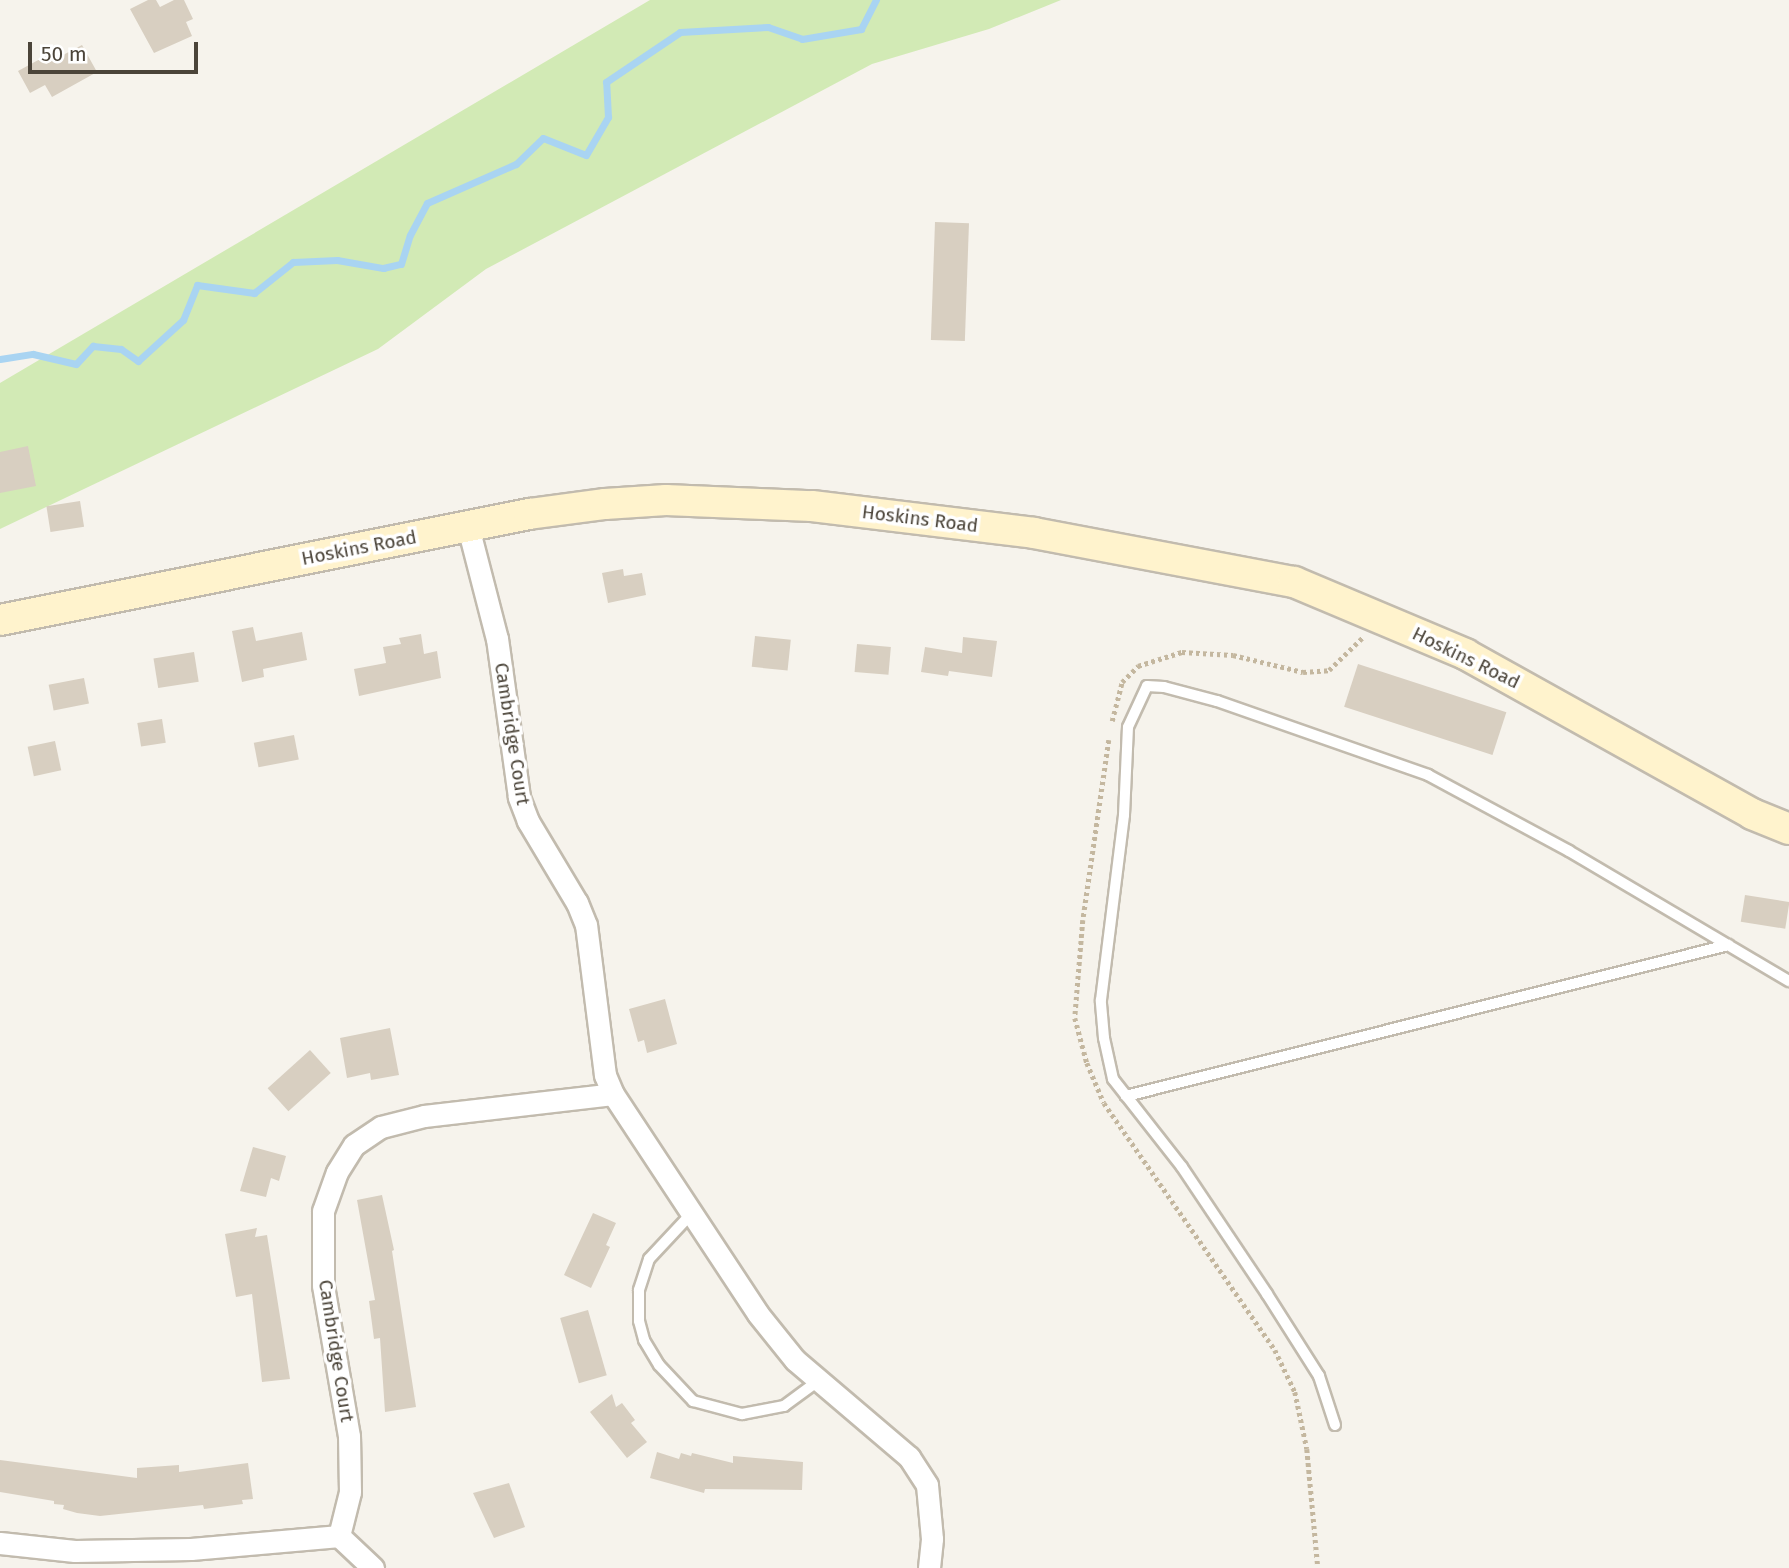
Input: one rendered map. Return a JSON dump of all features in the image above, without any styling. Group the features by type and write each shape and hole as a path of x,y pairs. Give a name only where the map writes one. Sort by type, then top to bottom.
{"street":[{"name":"Hoskins Road","path":"0,620 529,514 605,504 679,500 812,506 1034,533 1294,582 1465,654 1752,814 1789,829"},
{"name":"Cambridge Court","path":"468,527 497,639 519,797 528,821 577,903 586,925 605,1075 613,1094 758,1314 795,1360 901,1450 928,1485 932,1539 929,1568"},
{"name":"Cambridge Court","path":"339,1536 350,1492 349,1436 323,1285 323,1211 337,1172 354,1145 382,1127 424,1116 613,1094"},
{"path":"0,1543 75,1551 107,1551 191,1549 339,1536 373,1568"}],"lane":[{"path":"1335,1425 1319,1376 1182,1167 1113,1079 1104,1038 1101,1000 1124,815 1128,727 1147,686 1164,687 1217,701 1428,775 1569,851 1789,981"},
{"path":"1126,1096 1728,945"},
{"path":"692,1212 649,1259 639,1290 642,1330 659,1365 693,1401 742,1414 783,1406 818,1381"}],"path":[{"path":"1318,1568 1307,1449 1295,1392 1275,1350 1104,1103 1087,1063 1075,1018 1083,920 1113,714 1122,681 1138,666 1182,652 1233,655 1303,672 1329,670 1380,619"}],"green space":[{"path":"650,0 1061,0 989,29 872,64 486,269 378,349 0,529 0,383"}],"building":[{"path":"148,0 156,0 160,7 174,0 184,0 193,19 186,22 192,36 154,53 130,9"},
{"path":"82,45 97,72 52,97 45,85 30,93 18,71 42,58 46,64"},
{"path":"935,222 969,223 965,341 931,340"},
{"path":"28,446 36,486 0,493 0,452"},
{"path":"80,501 84,527 50,532 46,506"},
{"path":"623,569 624,576 642,573 646,595 608,603 602,573"},
{"path":"253,627 256,641 302,632 307,660 263,669 264,677 242,682 232,631"},
{"path":"421,634 424,654 437,651 441,678 359,696 354,669 386,663 383,647 401,644 399,638"},
{"path":"755,636 791,640 788,671 752,667"},
{"path":"963,637 997,641 992,677 949,671 948,676 921,672 925,647 962,653"},
{"path":"857,644 891,647 888,675 855,672"},
{"path":"194,652 199,682 158,688 154,658"},
{"path":"1358,664 1506,712 1492,755 1344,707"},
{"path":"84,678 89,704 54,710 49,685"},
{"path":"162,719 166,743 141,747 137,723"},
{"path":"294,735 299,760 259,767 254,743"},
{"path":"55,741 61,770 34,776 28,747"},
{"path":"1745,895 1789,902 1785,929 1741,922"},
{"path":"665,999 677,1044 647,1053 644,1040 638,1042 629,1009"},
{"path":"390,1028 399,1075 371,1080 370,1073 347,1078 340,1038"},
{"path":"310,1050 331,1073 288,1111 268,1088"},
{"path":"253,1147 286,1156 279,1181 271,1178 266,1197 240,1191"},
{"path":"382,1195 394,1250 392,1251 416,1407 385,1412 380,1338 374,1339 369,1301 375,1300 357,1200"},
{"path":"593,1213 616,1223 606,1245 610,1247 591,1288 564,1275"},
{"path":"257,1228 255,1237 267,1235 290,1379 262,1382 252,1294 236,1297 225,1234"},
{"path":"588,1310 607,1375 579,1383 560,1318"},
{"path":"612,1394 616,1407 622,1403 635,1420 631,1423 647,1442 627,1458 590,1412"},
{"path":"657,1452 679,1459 681,1453 691,1456 692,1453 733,1463 733,1456 803,1462 802,1490 705,1489 704,1493 650,1478"},
{"path":"0,1460 137,1478 137,1468 179,1465 179,1472 248,1463 253,1499 242,1500 243,1504 204,1509 203,1505 100,1516 77,1513 63,1509 64,1505 54,1504 54,1501 0,1492"},
{"path":"509,1483 525,1527 494,1538 473,1493"}],"waterway":[{"path":"0,359 33,354 76,364 93,346 121,349 138,361 183,320 197,285 254,293 293,262 337,260 383,268 401,264 410,235 427,203 516,164 543,138 586,155 608,117 606,82 680,32 768,27 802,39 861,29 876,0"}]}
